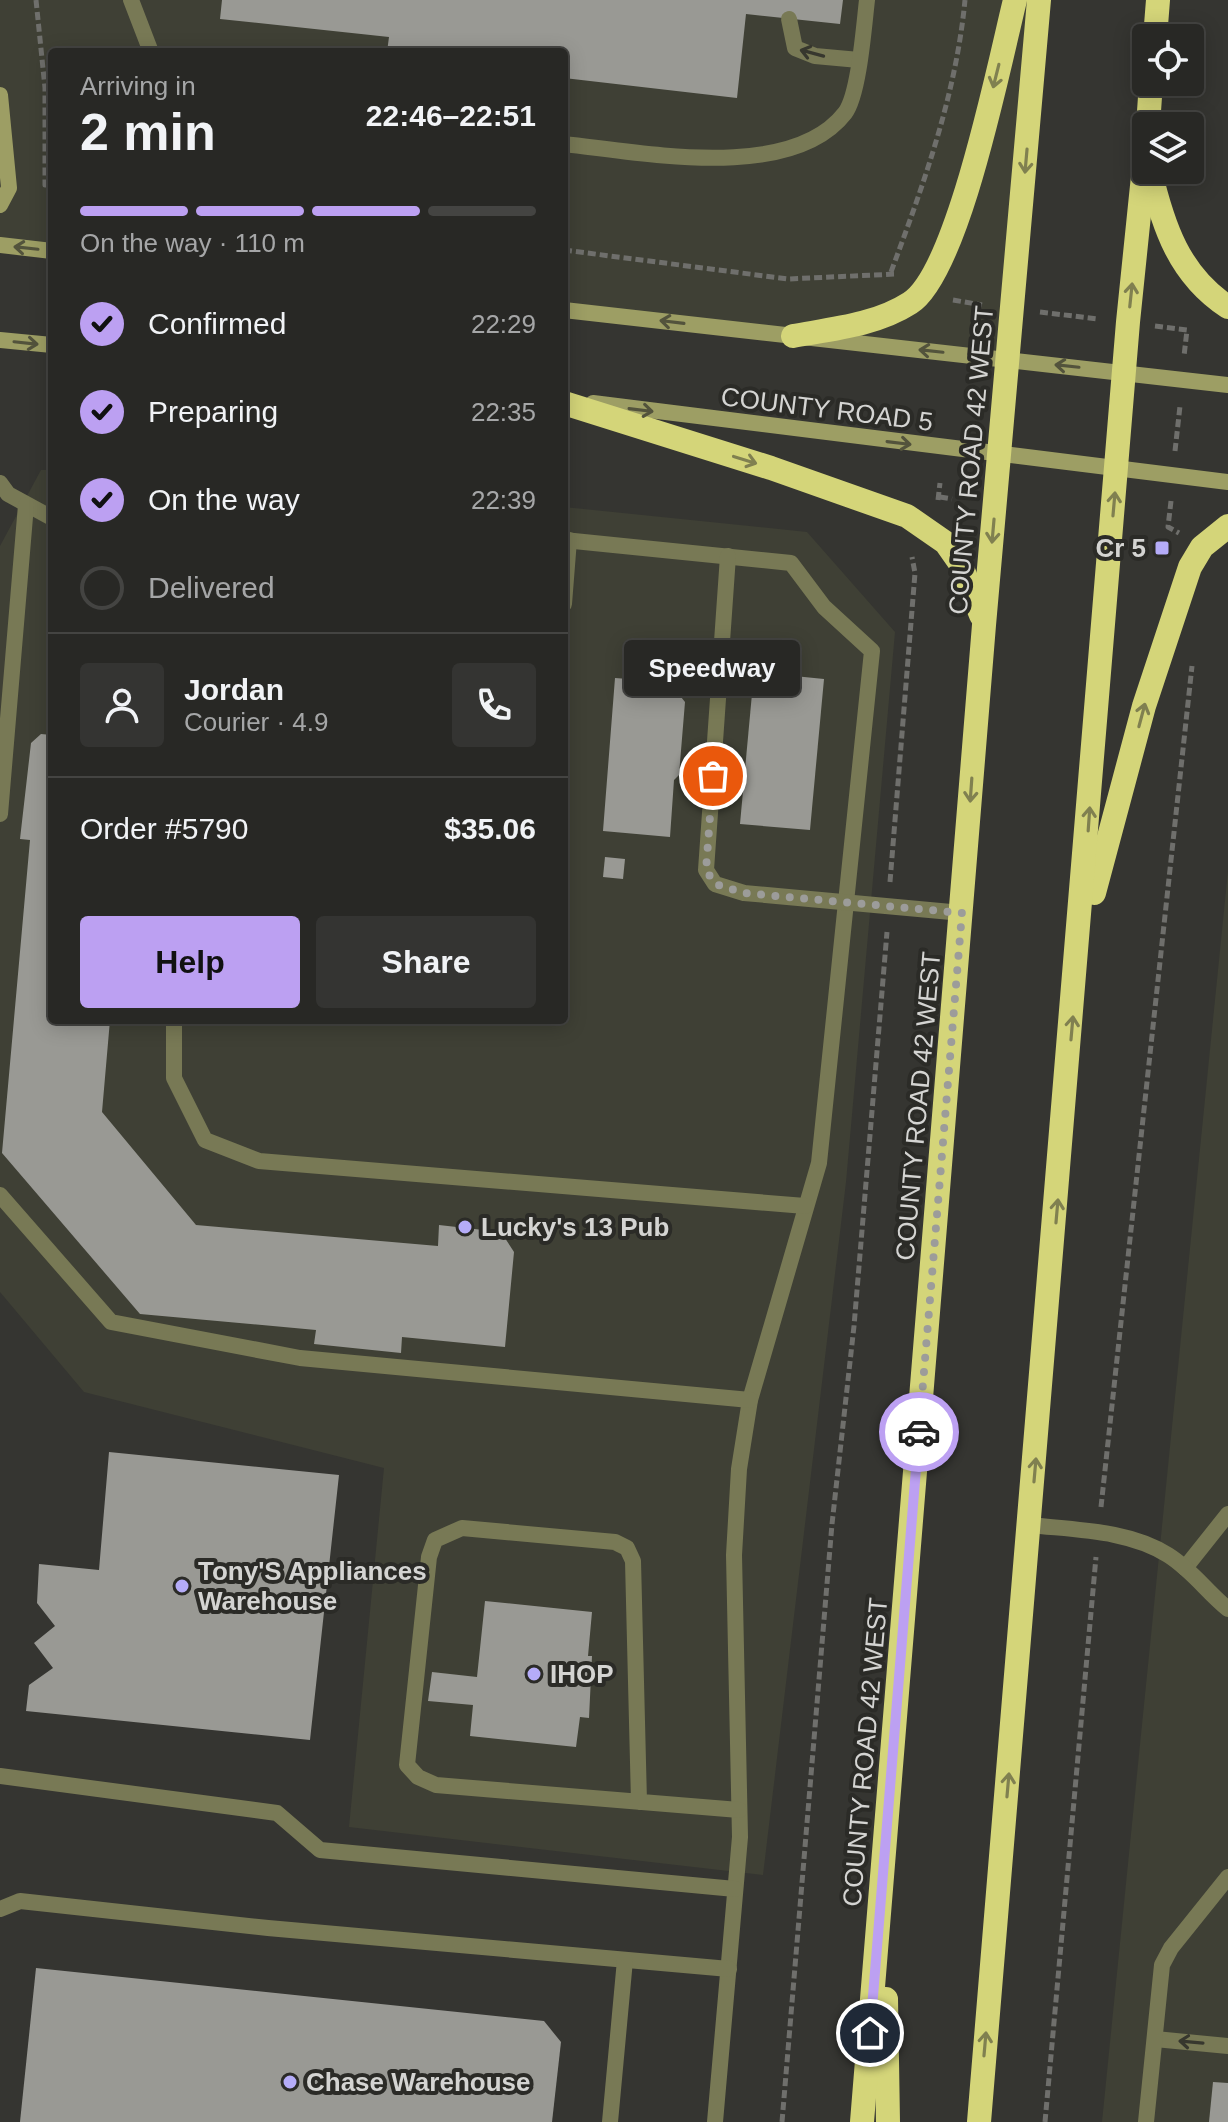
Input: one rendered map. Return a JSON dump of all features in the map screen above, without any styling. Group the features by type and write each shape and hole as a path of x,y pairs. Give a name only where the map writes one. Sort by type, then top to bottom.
{"highway":[{"path":"793,336 884,316 912,302 926,288 957,217 1015,0"},
{"name":"COUNTY ROAD 42 WEST","path":"862,2122 984,625 1039,0"},
{"path":"1156,24 1158,0"},
{"path":"979,2122 1128,322 1142,184"},
{"path":"1153,184 1159,210 1177,253 1198,283 1228,307"},
{"path":"568,402 907,516 931,530 953,553 971,586 984,625"},
{"path":"1078,953 1144,706 1190,567 1202,547 1228,526"},
{"path":"885,1856 888,2122"}],"main road":[{"path":"0,95 9,188 0,205"},
{"path":"0,245 48,251"},
{"path":"568,310 1228,385"},
{"path":"0,340 48,345"},
{"name":"COUNTY ROAD 5","path":"568,401 1228,482"}],"street":[{"path":"131,0 149,48"},
{"path":"568,144 681,156 755,156 812,140 846,112 859,60 867,0"},
{"path":"789,19 795,48 815,56 859,60"},
{"path":"0,483 8,494 48,516"},
{"path":"0,814 26,505"},
{"path":"568,540 791,563 824,607 872,651 819,1163 750,1400 739,1469 734,1555 739,1810 715,2122"},
{"path":"728,556 706,870 715,884 744,893 962,913"},
{"path":"174,1024 174,1078 205,1140 259,1161 805,1206"},
{"path":"0,1195 111,1322 300,1358 750,1400"},
{"path":"1185,1568 1228,1514"},
{"path":"1030,1525 1099,1532 1143,1542 1185,1568 1228,1609"},
{"path":"639,1802 633,1561 627,1548 615,1542 462,1528 435,1540 429,1557 407,1765 418,1777 436,1785 639,1802 739,1810"},
{"path":"0,1776 277,1813 320,1850 735,1889"},
{"path":"1146,2122 1162,1965 1171,1948 1228,1877"},
{"path":"0,1909 20,1901 298,1931 729,1969"},
{"path":"610,2122 625,1960"},
{"path":"1155,2039 1228,2046"}],"path":[{"path":"36,0 45,88 48,161"},
{"path":"891,272 932,161 953,82 965,0"},
{"path":"568,251 788,279 891,272 955,301 1187,330 1168,527 1202,547"},
{"path":"940,497 952,499"},
{"path":"782,2122 889,907 915,573 911,550"},
{"path":"1045,2122 1099,1532 1193,659"}],"shaded area":[{"path":"0,0 1041,0 1008,360 568,310 568,48 48,48 48,251 0,245 0,205 9,188 0,95"},
{"path":"41,470 48,470 48,1024 568,1024 568,507 807,532 895,632 846,1182 763,1875 349,1827 384,1468 84,1392 0,1292 0,546"},
{"path":"1228,871 1228,2122 1102,2122"}],"building":[{"path":"222,0 843,0 840,24 746,14 737,98 568,78 568,48 388,48 389,37 220,19"},
{"path":"754,672 824,679 810,830 740,824"},
{"path":"615,678 682,683 681,697 685,702 670,837 603,831"},
{"path":"41,734 48,735 48,1024 110,1024 102,1112 196,1225 438,1246 439,1225 501,1232 514,1252 505,1347 402,1337 401,1353 314,1344 316,1330 140,1314 2,1153 30,840 20,839 31,743"},
{"path":"605,857 625,859 623,879 603,877"},
{"name":"Tony'S Appliances Warehouse","path":"109,1452 339,1475 310,1740 26,1711 29,1685 53,1668 34,1643 55,1626 37,1603 39,1564 99,1570"},
{"name":"IHOP","path":"485,1601 592,1612 588,1656 592,1656 589,1718 580,1717 576,1747 470,1736 473,1705 428,1701 432,1672 477,1677"},
{"name":"Chase Warehouse","path":"36,1968 544,2021 561,2042 552,2122 20,2122"},
{"path":"1213,2082 1228,2083 1228,2122 1209,2122"}],"way so far":[{"path":"713,776 706,870 715,884 744,893 962,913 919,1432"}],"place":[{"name":"Cr 5","path":"1162,548"},
{"name":"Speedway","path":"713,776"},
{"name":"Lucky's 13 Pub","path":"465,1227"},
{"name":"Tony'S Appliances Warehouse","path":"182,1586"},
{"name":"IHOP","path":"534,1674"},
{"name":"Chase Warehouse","path":"290,2082"}],"route":[{"path":"870,2033 919,1432"}]}
